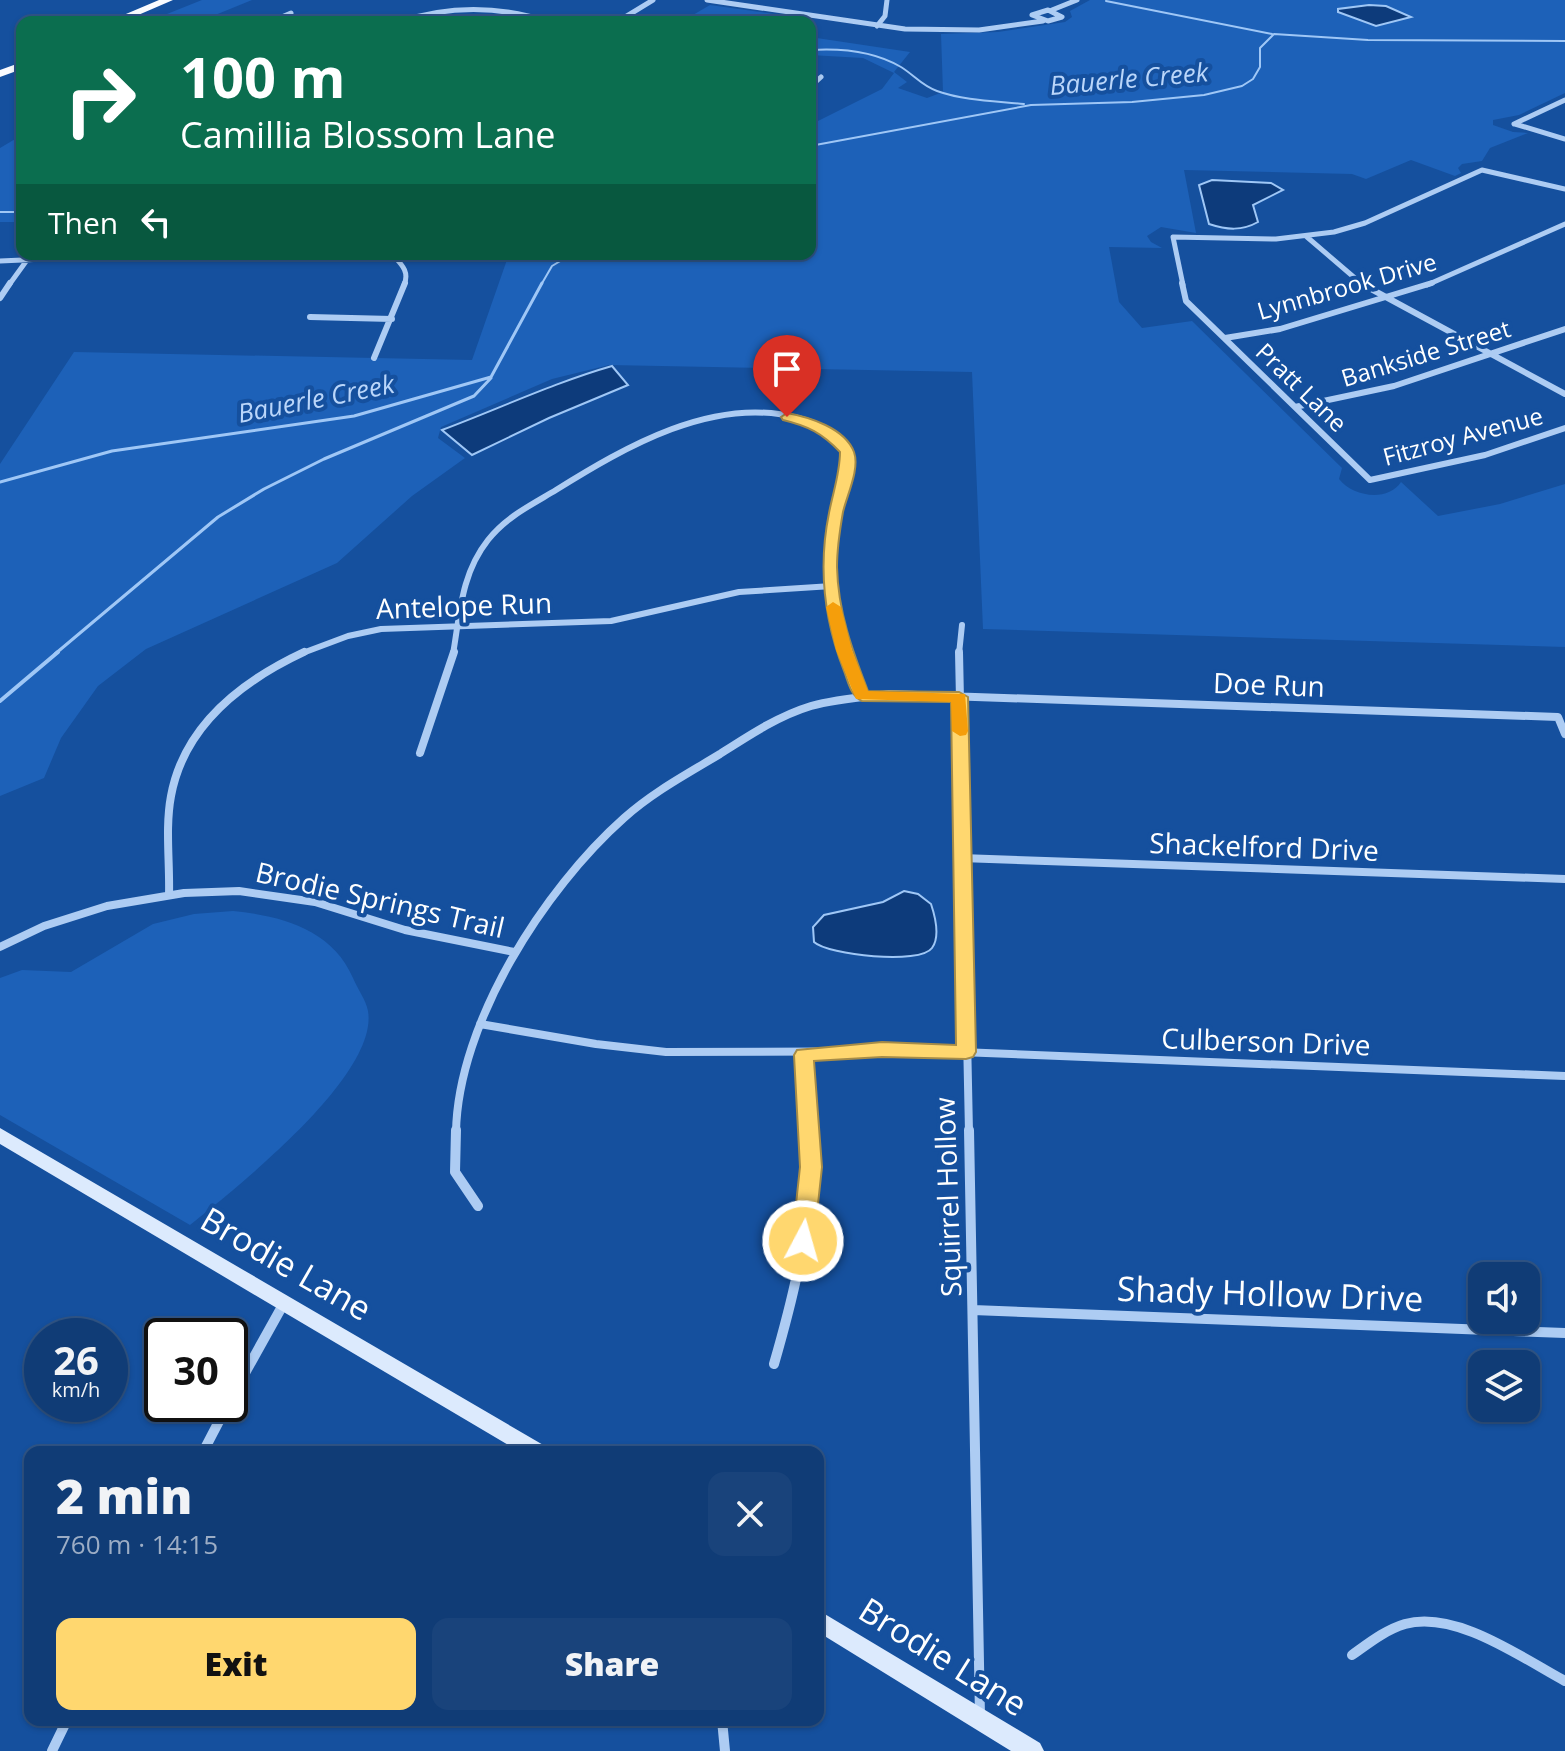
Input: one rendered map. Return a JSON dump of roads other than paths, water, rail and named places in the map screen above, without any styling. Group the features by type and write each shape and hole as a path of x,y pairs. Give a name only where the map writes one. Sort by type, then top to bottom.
{"main road":[{"path":"130,16 172,2"},
{"path":"143,16 172,2"},
{"name":"Brodie Lane","path":"0,1135 528,1446"},
{"name":"Brodie Lane","path":"824,1624 1032,1751"}],"street":[{"path":"465,0 465,8"},
{"path":"627,16 653,0"},
{"path":"710,0 813,16"},
{"path":"877,26 885,16 887,0"},
{"path":"1023,24 1035,12 1065,6 1077,0"},
{"path":"816,17 877,26 967,30 1057,20 1062,17 1060,13 1065,6"},
{"path":"417,16 465,8 507,10 528,16"},
{"path":"1048,10 1060,13"},
{"path":"284,16 291,13"},
{"path":"1032,17 1043,21"},
{"path":"816,82 821,77"},
{"path":"1565,100 1514,124 1565,139"},
{"path":"1307,237 1365,223 1482,170 1565,189"},
{"name":"Lynnbrook Drive","path":"1225,338 1280,329 1437,282 1565,224"},
{"name":"Pratt Lane","path":"1307,237 1173,237 1184,296 1370,480"},
{"path":"1307,237 1351,278 1565,394"},
{"path":"0,261 27,260"},
{"path":"0,298 27,260"},
{"path":"374,358 407,278 405,268 398,260"},
{"path":"310,317 392,319"},
{"name":"Bankside Street","path":"1295,407 1378,391 1565,329"},
{"path":"420,753 443,693 464,582 474,559 505,522 618,456 691,425 742,413 769,413 806,420 828,432 847,452 831,544 832,586 834,613 844,650 862,696"},
{"name":"Fitzroy Avenue","path":"1370,480 1485,455 1565,428"},
{"name":"Antelope Run","path":"169,895 171,795 182,758 208,720 244,687 300,652 368,631 404,627 611,621 739,592 832,586"},
{"name":"Squirrel Hollow","path":"962,625 959,635 961,858 981,1721"},
{"path":"478,1206 455,1172 456,1115 470,1051 514,952 576,866 624,818 654,794 761,728 808,707 862,696 959,697"},
{"name":"Doe Run","path":"959,697 1558,717 1565,734"},
{"name":"Shackelford Drive","path":"961,858 1565,879"},
{"name":"Brodie Springs Trail","path":"2,948 44,926 86,912 169,895 239,891 315,902 405,930 514,952"},
{"name":"Culberson Drive","path":"480,1024 664,1052 804,1055 882,1050 966,1052 1565,1076"},
{"path":"774,1364 789,1313 803,1241 811,1167 804,1055"},
{"path":"248,1367 284,1302"},
{"name":"Shady Hollow Drive","path":"973,1310 1565,1333"},
{"path":"206,1446 219,1422"},
{"path":"1352,1655 1389,1630 1428,1621 1471,1632 1565,1681"},
{"path":"52,1751 64,1726"},
{"path":"723,1726 725,1751"}],"waterway":[{"path":"1106,1 1272,34"},
{"name":"Bauerle Creek","path":"816,145 1031,105 1132,102 1204,95 1242,86 1253,79 1260,67 1260,48 1274,34 1368,40 1565,41"},
{"path":"816,50 869,54 901,67 937,91 969,99 1024,104"},
{"path":"0,212 16,212"},
{"name":"Bauerle Creek","path":"541,285 552,266 562,260"},
{"name":"Bauerle Creek","path":"0,482 112,451 354,416 491,377 542,283"},
{"path":"55,654 218,517 264,489 324,459 474,396 491,378"},
{"path":"0,701 58,652"}]}
